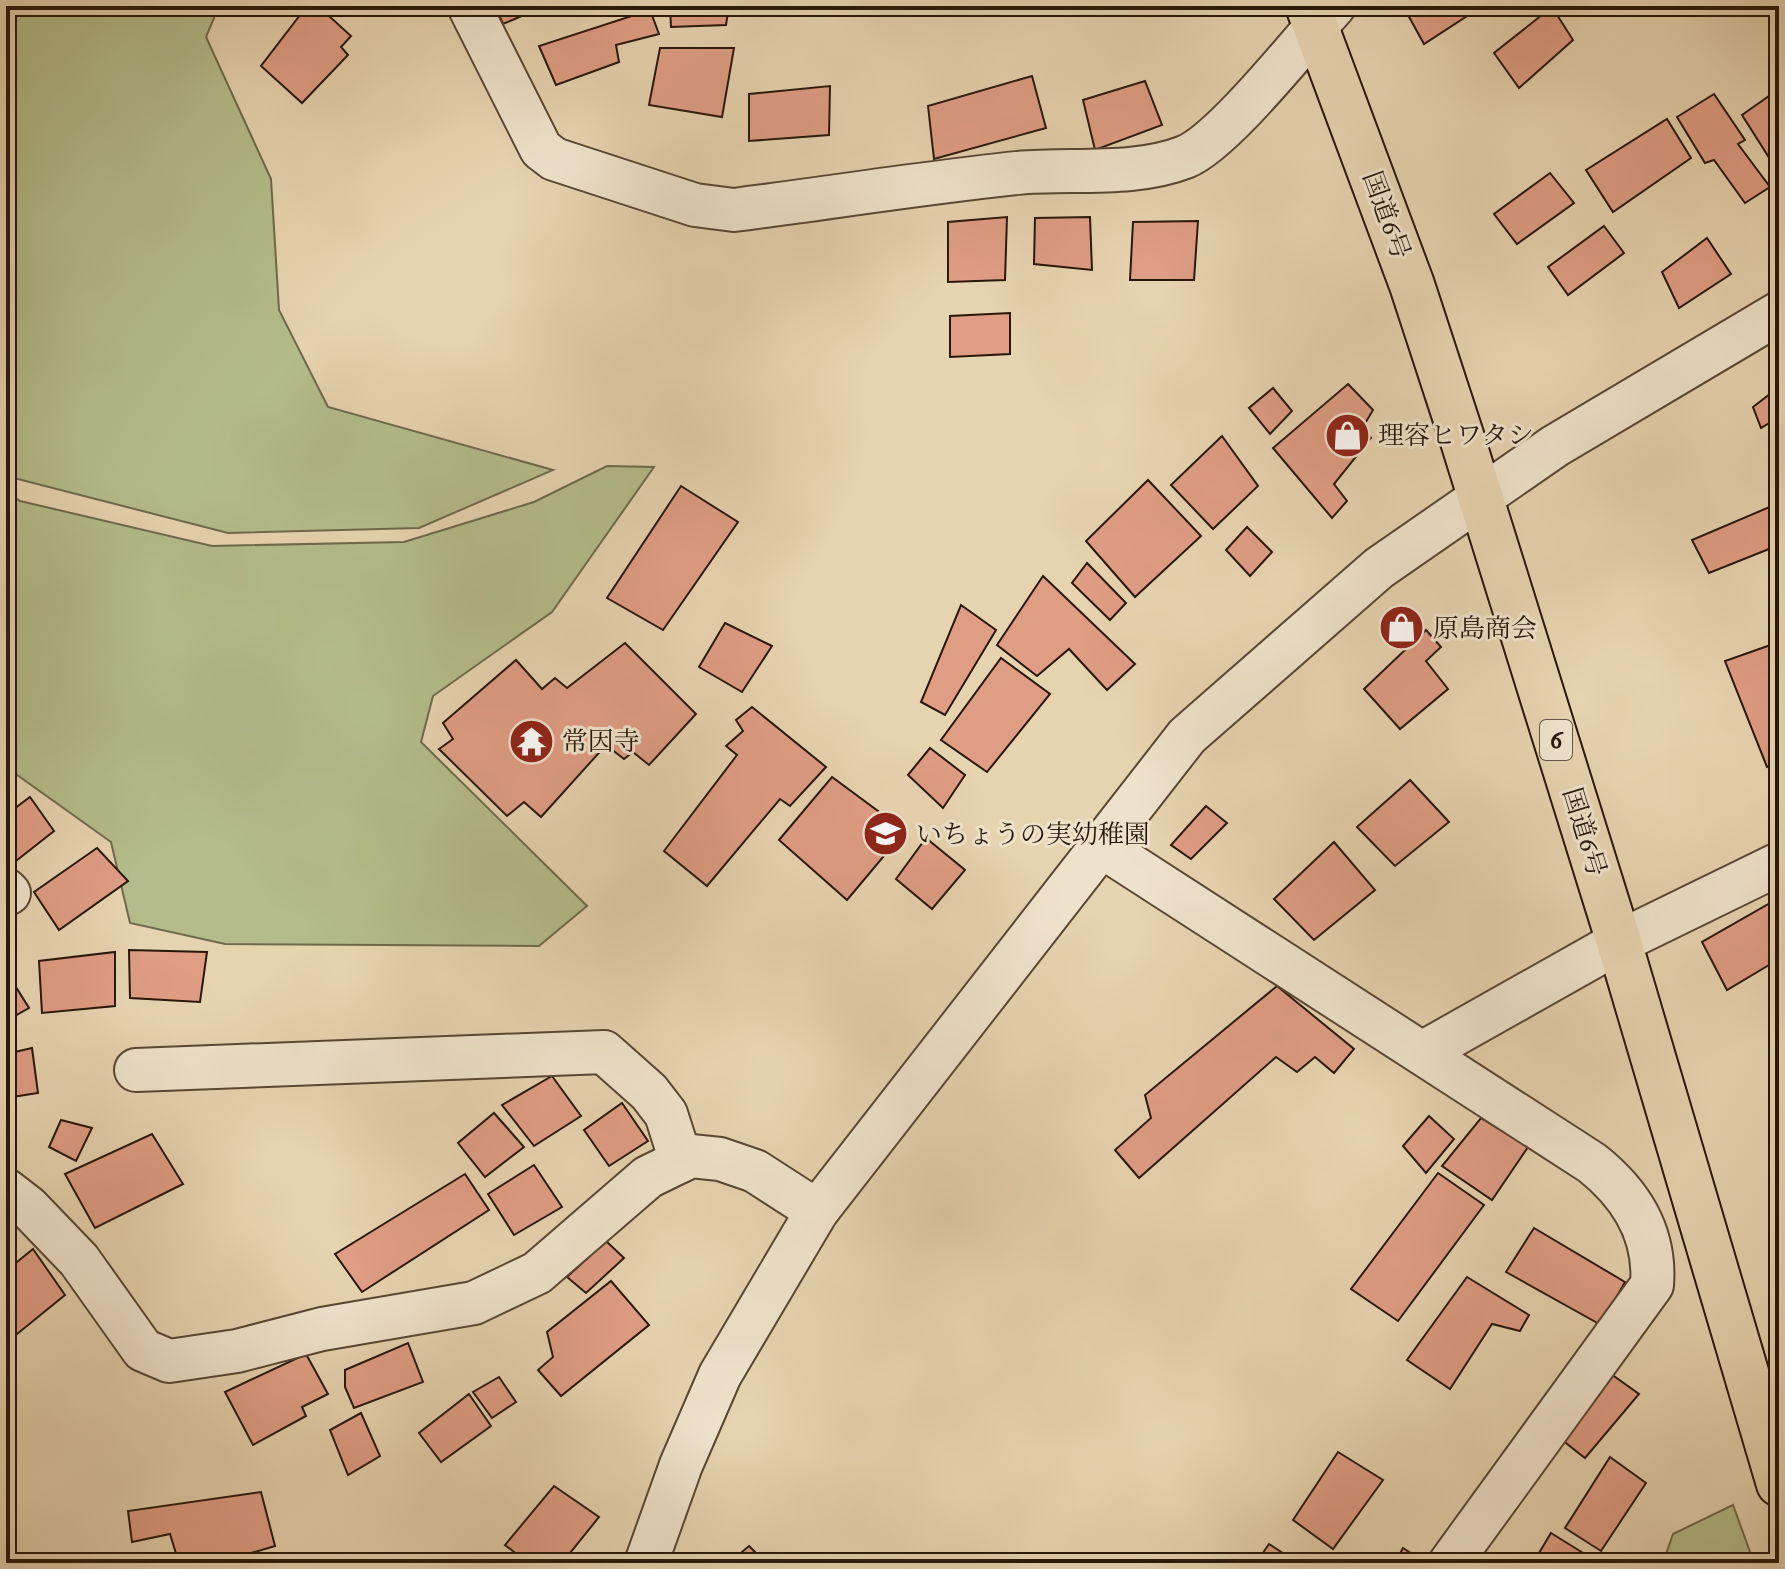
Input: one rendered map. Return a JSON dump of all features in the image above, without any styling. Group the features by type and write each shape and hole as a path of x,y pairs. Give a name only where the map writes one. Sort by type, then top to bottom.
{"highway":[{"name":"国道6号","path":"1320,12 1412,285 1619,942 1779,1484"}],"street":[{"path":"469,6 541,149 554,159 695,205 734,210 1018,173 1146,167 1188,156 1253,97 1320,12"},
{"path":"646,1563 681,1465 720,1375 817,1211 1187,736 1379,568 1555,446 1779,313"},
{"path":"1101,846 1592,1163 1621,1186 1654,1258 1652,1285 1450,1563"},
{"path":"1422,1053 1619,942 1779,864"},
{"path":"136,1070 604,1052 649,1092 666,1114 681,1161"},
{"path":"6,1190 28,1207 79,1260 143,1350 169,1361 237,1351 322,1329 474,1303 537,1273 648,1177 691,1156 720,1159 755,1171 817,1211"}],"green space":[{"path":"6,6 219,6 206,37 271,179 279,310 328,407 553,470 419,528 228,533 6,476"},
{"path":"607,466 654,467 552,612 433,696 421,742 587,906 539,946 225,944 130,923 111,842 6,767 6,491 20,501 212,546 404,542 534,502"},
{"path":"1733,1505 1754,1563 1663,1563 1673,1534"}],"building":[{"path":"307,6 318,6 351,36 341,47 348,55 302,103 261,66"},
{"path":"495,6 545,6 503,24"},
{"path":"670,6 729,6 726,25 671,27"},
{"path":"1423,6 1463,6 1467,16 1424,44 1408,15"},
{"path":"1552,7 1573,40 1519,88 1494,53"},
{"path":"650,10 659,34 616,45 619,62 556,85 539,46"},
{"path":"660,48 734,48 722,117 649,105"},
{"path":"1032,76 1046,128 934,159 928,106"},
{"path":"1145,81 1162,125 1095,150 1083,100"},
{"path":"830,86 829,135 749,141 749,94"},
{"path":"1779,89 1779,164 1775,167 1742,115"},
{"path":"1714,94 1745,140 1738,144 1770,187 1745,203 1714,160 1705,163 1677,117"},
{"path":"1667,119 1691,158 1613,212 1586,170"},
{"path":"1550,173 1574,203 1517,244 1494,214"},
{"path":"1007,217 1005,280 948,282 948,222"},
{"path":"1090,217 1092,270 1034,264 1035,218"},
{"path":"1198,221 1194,280 1130,280 1133,222"},
{"path":"1604,226 1624,253 1568,295 1548,267"},
{"path":"1707,238 1731,274 1679,308 1662,272"},
{"path":"1010,313 1010,354 950,357 950,316"},
{"path":"1348,384 1373,410 1363,427 1371,438 1334,484 1347,501 1332,518 1273,448"},
{"path":"1273,388 1292,411 1270,434 1249,408"},
{"path":"1770,394 1779,406 1779,417 1761,428 1753,407"},
{"path":"1222,436 1258,486 1213,529 1171,485"},
{"path":"1148,480 1201,536 1135,597 1086,541"},
{"path":"681,486 738,522 663,630 607,598"},
{"path":"1779,503 1779,545 1709,573 1692,540"},
{"path":"1247,527 1272,552 1250,576 1226,550"},
{"path":"1087,563 1126,603 1110,620 1072,583"},
{"path":"1043,576 1135,664 1107,690 1069,649 1037,676 997,645"},
{"path":"961,605 996,630 945,715 921,702"},
{"path":"725,623 772,646 742,692 699,667"},
{"path":"1426,630 1441,647 1426,661 1448,689 1400,729 1364,689"},
{"path":"1779,642 1779,762 1767,767 1725,661"},
{"path":"625,643 696,714 649,765 633,752 624,759 606,745 541,817 524,802 507,816 439,749 453,739 443,723 516,660 542,689 555,678 567,688"},
{"path":"1001,658 1050,694 987,772 941,740"},
{"path":"752,707 826,767 790,806 780,799 707,886 664,851 737,755 726,746 743,731 736,720"},
{"path":"930,748 965,775 943,808 908,775"},
{"path":"832,777 905,831 847,900 779,840"},
{"path":"1410,780 1449,822 1395,866 1357,827"},
{"path":"30,797 54,831 7,868 6,815"},
{"path":"1206,806 1227,823 1191,859 1171,845"},
{"path":"926,838 965,870 932,909 896,879"},
{"path":"1334,842 1375,890 1314,940 1274,899"},
{"path":"97,848 128,881 59,930 34,892"},
{"path":"1779,898 1779,959 1727,990 1702,942"},
{"path":"129,950 207,952 200,1002 130,998"},
{"path":"115,952 115,1006 42,1013 39,961"},
{"path":"6,971 29,1008 6,1021"},
{"path":"1277,986 1354,1049 1334,1073 1315,1057 1297,1072 1276,1057 1139,1178 1115,1150 1151,1118 1145,1095"},
{"path":"32,1048 38,1093 6,1098 6,1054"},
{"path":"552,1076 581,1116 534,1146 502,1105"},
{"path":"622,1103 648,1141 609,1166 584,1130"},
{"path":"494,1113 524,1147 485,1177 458,1143"},
{"path":"1429,1116 1454,1139 1426,1173 1403,1146"},
{"path":"1481,1118 1528,1147 1492,1200 1442,1166"},
{"path":"61,1120 92,1128 76,1161 49,1147"},
{"path":"152,1134 183,1184 95,1228 65,1174"},
{"path":"534,1165 562,1207 514,1235 488,1194"},
{"path":"1438,1173 1484,1205 1398,1321 1351,1289"},
{"path":"465,1174 489,1210 362,1292 335,1254"},
{"path":"1534,1228 1625,1282 1601,1325 1506,1272"},
{"path":"606,1241 624,1258 586,1293 567,1277"},
{"path":"33,1249 65,1295 6,1343 6,1271"},
{"path":"1467,1277 1529,1315 1520,1331 1492,1324 1450,1389 1407,1360"},
{"path":"611,1281 649,1325 561,1396 538,1370 553,1357 547,1332"},
{"path":"408,1343 423,1382 354,1408 345,1387 345,1370"},
{"path":"306,1354 328,1394 302,1407 306,1416 253,1445 225,1392"},
{"path":"1604,1369 1639,1394 1585,1458 1557,1436"},
{"path":"499,1377 516,1402 492,1418 473,1392"},
{"path":"469,1394 491,1426 441,1462 419,1433"},
{"path":"361,1413 380,1456 348,1475 330,1430"},
{"path":"1338,1452 1383,1480 1333,1549 1293,1520"},
{"path":"1610,1457 1646,1483 1601,1551 1565,1528"},
{"path":"554,1486 599,1517 562,1563 528,1563 505,1545"},
{"path":"261,1492 275,1546 221,1562 178,1560 170,1534 132,1542 128,1511"},
{"path":"1551,1533 1596,1561 1533,1563"},
{"path":"1269,1544 1298,1563 1256,1563"},
{"path":"749,1546 766,1563 729,1563"},
{"path":"1403,1548 1426,1563 1395,1563"}],"place":[{"name":"理容ヒワタシ","path":"1347,435"},
{"name":"原島商会","path":"1402,628"},
{"name":"常因寺","path":"531,741"},
{"name":"いちょうの実幼稚園","path":"885,834"}]}
